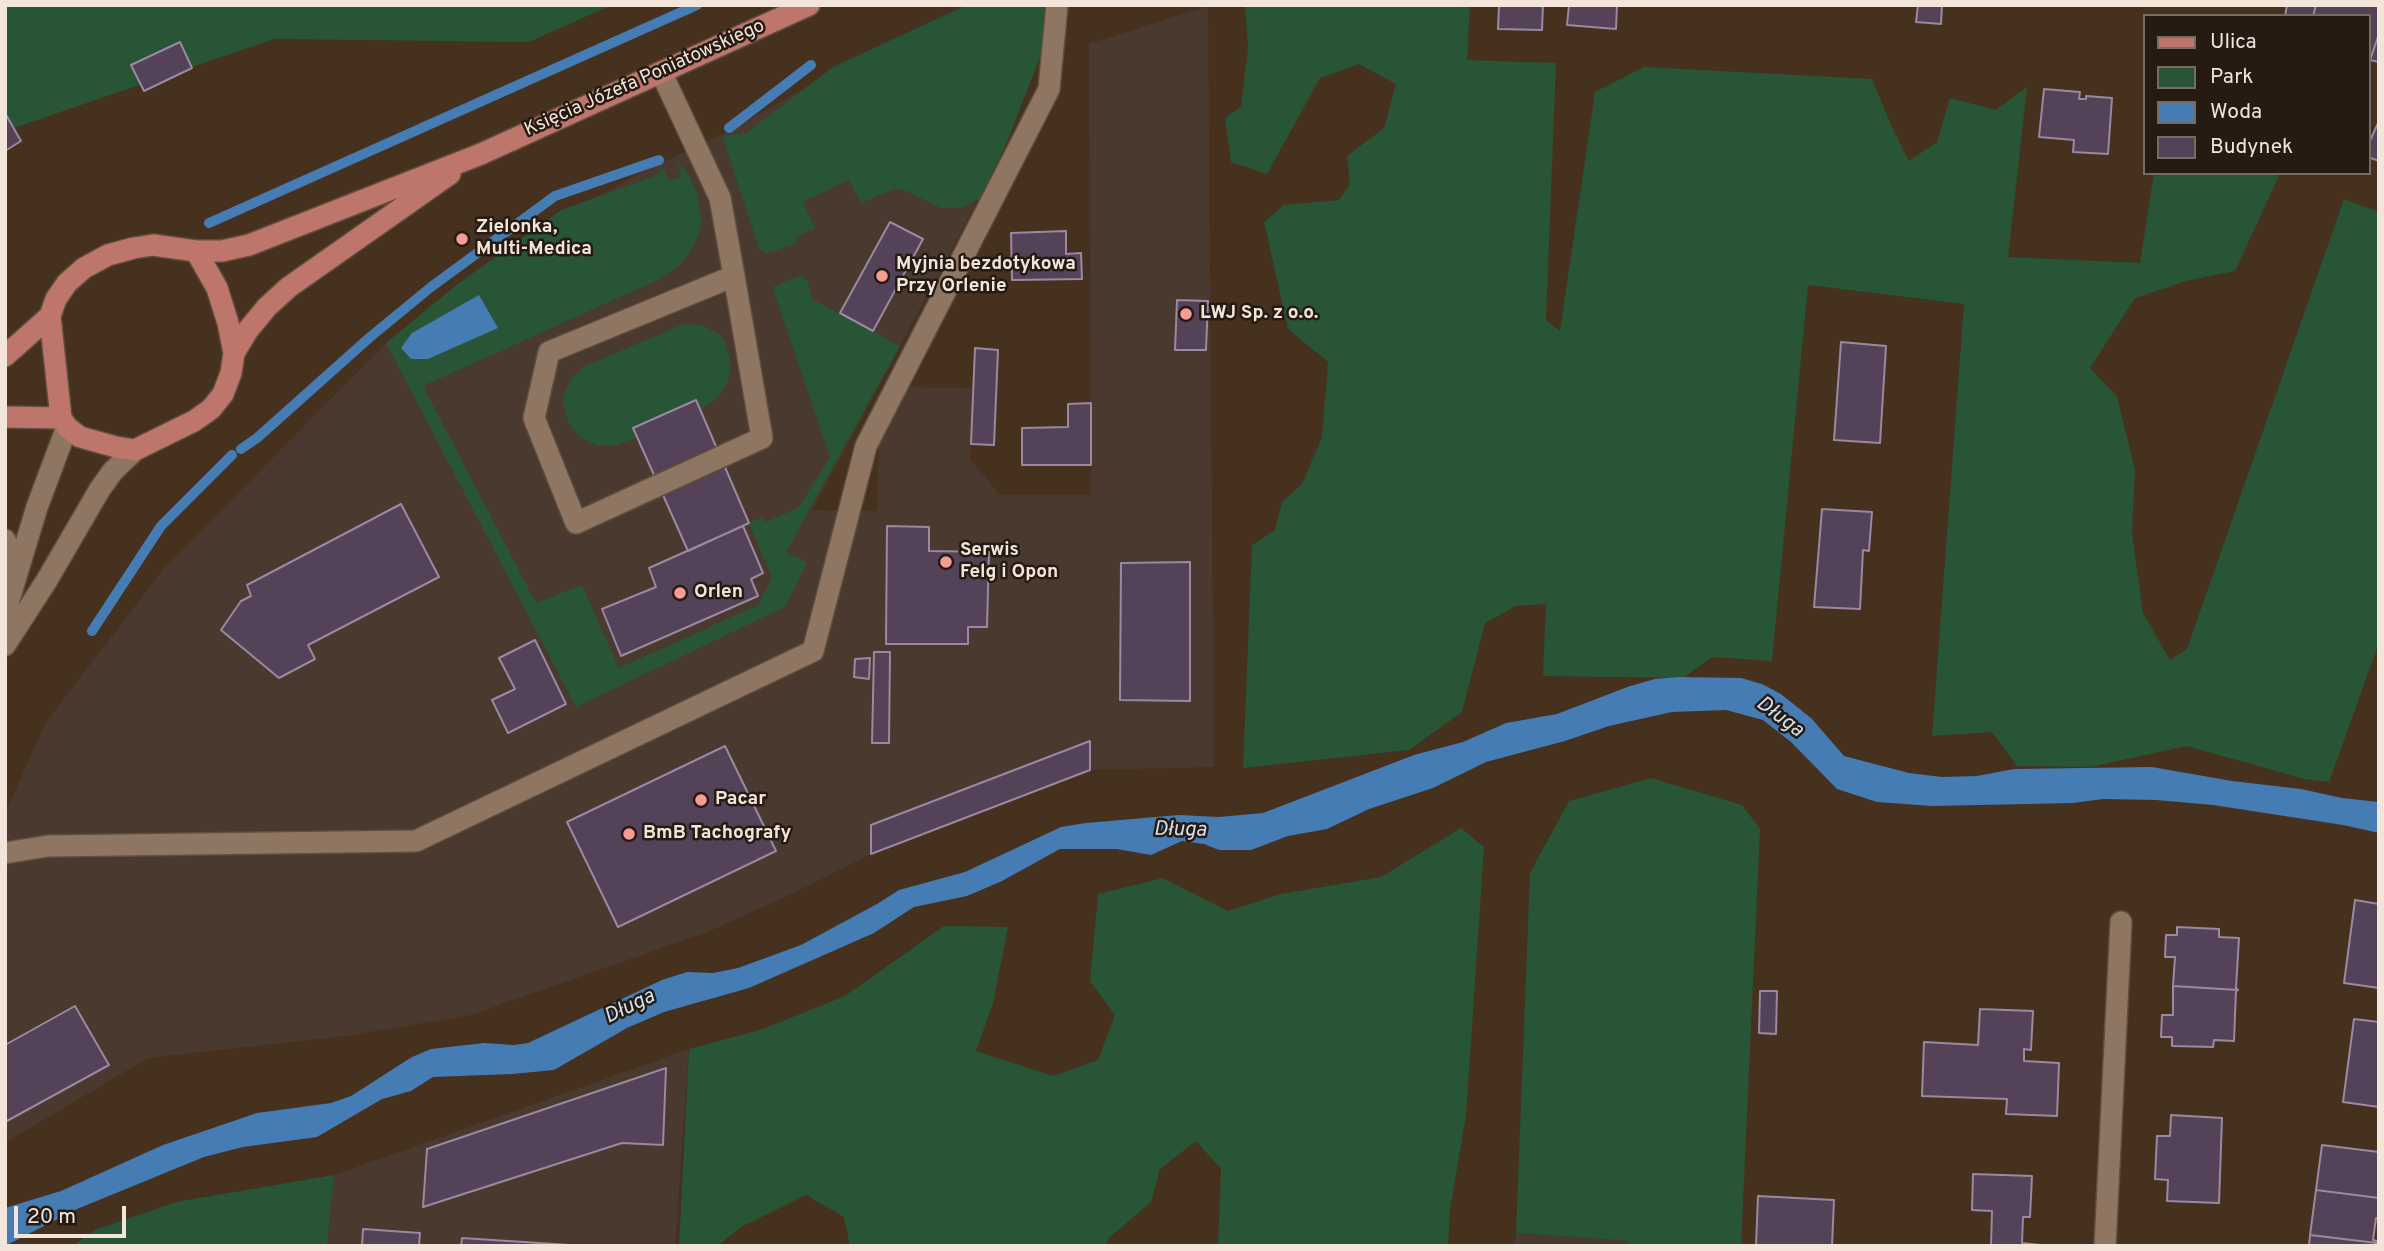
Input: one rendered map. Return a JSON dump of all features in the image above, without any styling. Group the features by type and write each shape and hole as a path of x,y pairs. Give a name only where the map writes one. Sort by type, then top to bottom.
{"main road":[{"name":"Księcia Józefa Poniatowskiego","path":"196,251 222,251 249,244 481,153 809,5"},
{"name":"Księcia Józefa Poniatowskiego","path":"234,353 267,307 289,287 481,153"},
{"path":"5,417 41,416 64,422 80,437 135,450 194,421 211,409 223,394 232,373 234,353 217,288 196,251 153,245 134,248 108,255 84,268 67,283 56,299 50,316 64,422"},
{"path":"5,356 50,316"}],"street":[{"path":"5,853 48,846 416,841 813,651 866,446 1049,89 1057,5"},
{"path":"662,72 720,198 734,276 762,438 576,523 534,418 549,352 734,276"},
{"path":"5,614 64,422"},
{"path":"5,645 53,571 100,489 113,471 135,450"},
{"path":"5,540 15,582"},
{"path":"2105,1246 2121,922"}],"shaded area":[{"path":"1208,6 1214,767 1090,770 871,854 710,931 471,1015 346,1036 148,1058 5,1143 5,813 46,722 164,568 386,343 532,235 634,176 731,130 864,54 975,206 812,510 877,511 879,442 909,387 973,388 970,459 1000,495 1091,495 1089,44"},
{"path":"689,1049 675,1246 327,1246 334,1175"},
{"path":"1516,1233 1631,1241 1631,1246 1514,1246"}],"green space":[{"path":"5,5 612,5 529,42 274,39 5,131"},
{"path":"967,5 1052,5 1041,54 1008,140 980,199 960,208 941,208 907,191 894,189 861,203 849,180 803,202 815,228 797,237 796,244 765,253 759,248 722,136 746,133 833,67"},
{"path":"1245,5 1470,5 1467,60 1556,63 1546,320 1560,331 1595,92 1644,67 1872,79 1909,161 1937,142 1950,98 1996,110 2027,87 2008,257 2140,263 2154,175 2279,176 2235,271 2186,281 2135,298 2090,368 2117,396 2135,470 2132,533 2143,613 2170,660 2187,649 2344,199 2379,212 2379,643 2329,782 2304,779 2187,746 2090,767 2017,766 1992,732 1932,736 1964,304 1808,285 1772,661 1712,657 1683,678 1543,676 1546,604 1516,606 1485,623 1462,712 1409,750 1243,768 1252,545 1275,530 1282,502 1302,484 1322,437 1328,362 1288,329 1264,222 1284,205 1339,200 1350,184 1347,156 1384,128 1396,84 1359,64 1320,78 1267,174 1231,162 1225,118 1241,107 1248,48"},
{"path":"677,161 688,174 697,192 702,220 691,251 679,266 660,279 423,386 536,603 582,585 619,668 758,605 772,578 749,523 762,517 765,522 798,508 830,457 774,286 800,276 804,277 808,281 812,299 900,346 786,552 807,563 785,607 576,707 386,343 455,286 561,210 655,176 663,168 669,181 682,176"},
{"path":"684,324 702,325 720,335 725,342 730,370 728,381 718,397 702,409 616,446 598,446 580,437 568,422 563,404 563,396 573,376 587,365"},
{"path":"1651,778 1742,805 1760,829 1741,1246 1631,1246 1630,1241 1516,1233 1530,873 1569,801"},
{"path":"1461,828 1484,847 1466,1116 1450,1210 1448,1246 1218,1246 1221,1169 1196,1141 1160,1169 1151,1202 1109,1238 1106,1246 850,1246 844,1217 806,1195 743,1226 717,1246 679,1246 689,1049 763,1029 845,996 944,926 1008,927 993,1003 976,1051 1053,1076 1098,1060 1115,1015 1090,981 1098,894 1163,878 1228,911 1281,894 1381,877"},
{"path":"334,1175 327,1246 72,1246 95,1230 176,1202"}],"water":[{"path":"479,295 498,328 428,359 411,359 401,348 412,333"},
{"name":"Długa","path":"1741,678 1762,684 1781,694 1812,719 1844,756 1909,773 1942,777 1977,776 2014,769 2152,767 2379,802 2379,833 2213,805 2156,800 2103,799 2073,803 1932,806 1877,802 1837,789 1791,742 1763,720 1726,710 1672,712 1609,726 1486,762 1433,788 1369,809 1327,829 1288,836 1251,850 1219,850 1204,844 1182,841 1151,855 1117,849 1060,849 1002,881 967,896 914,907 874,933 749,988 664,1012 627,1028 554,1070 433,1077 411,1091 382,1099 317,1137 243,1147 204,1157 77,1209 5,1246 5,1208 61,1191 163,1145 257,1113 331,1103 351,1096 412,1057 431,1049 484,1043 528,1043 662,980 687,972 713,973 738,968 801,945 899,890 965,872 1061,827 1179,815 1219,817 1263,813 1414,755 1463,742 1506,723 1557,714 1630,686 1655,679"}],"building":[{"path":"1499,5 1543,5 1542,30 1498,29"},
{"path":"1569,5 1617,5 1616,29 1567,25"},
{"path":"1918,5 1942,5 1941,24 1916,22"},
{"path":"2287,5 2316,5 2314,14 2285,14"},
{"path":"2316,5 2379,5 2379,34 2370,60 2370,14 2314,14"},
{"path":"2379,34 2379,62 2370,60"},
{"path":"180,42 192,68 144,91 131,65"},
{"path":"2044,89 2080,92 2079,99 2086,99 2086,96 2112,98 2108,154 2073,152 2074,140 2039,137"},
{"path":"5,113 21,141 5,151"},
{"path":"2379,121 2379,161 2370,158 2370,141"},
{"name":"Myjnia bezdotykowa Przy Orlenie","path":"890,222 923,239 873,331 840,313"},
{"path":"1066,231 1066,254 1081,253 1082,279 1012,280 1011,233"},
{"path":"1177,300 1208,301 1206,350 1175,350"},
{"path":"1841,342 1886,346 1880,443 1834,440"},
{"path":"975,348 998,350 994,445 971,444"},
{"path":"696,400 749,523 688,551 633,428"},
{"path":"1091,403 1091,465 1022,465 1022,428 1068,427 1068,404"},
{"path":"401,504 439,577 308,645 315,659 279,678 221,630 241,601 251,596 247,585"},
{"path":"1822,509 1872,512 1869,551 1863,550 1860,609 1814,607"},
{"path":"743,526 763,573 751,579 758,596 621,656 602,609 656,587 649,568"},
{"path":"887,526 929,527 929,551 989,552 987,627 968,627 968,644 886,644"},
{"path":"1190,562 1190,701 1120,700 1121,563"},
{"path":"535,640 566,704 508,733 492,700 515,689 499,658"},
{"path":"874,652 890,652 889,743 872,743"},
{"path":"870,658 869,679 854,677 855,659"},
{"path":"1090,741 1090,770 871,854 871,825"},
{"path":"725,746 776,851 618,927 567,822"},
{"path":"2355,900 2379,904 2379,988 2344,983"},
{"path":"2177,927 2219,929 2219,937 2239,938 2238,990 2173,986 2175,957 2165,957 2166,935 2177,935"},
{"path":"2173,986 2238,990 2234,1041 2214,1040 2213,1047 2172,1046 2172,1037 2161,1037 2162,1015 2173,1015"},
{"path":"1760,991 1777,991 1776,1034 1759,1033"},
{"path":"75,1006 109,1065 5,1122 5,1045"},
{"path":"1980,1009 2033,1011 2031,1050 2024,1049 2024,1061 2059,1063 2057,1116 2006,1114 2007,1099 1922,1096 1924,1042 1978,1045"},
{"path":"2354,1019 2379,1022 2379,1107 2343,1102"},
{"path":"666,1068 663,1145 622,1143 423,1207 427,1149"},
{"path":"2171,1115 2222,1118 2219,1203 2167,1201 2168,1180 2155,1179 2157,1136 2170,1136"},
{"path":"2322,1145 2379,1152 2379,1198 2316,1190"},
{"path":"1973,1174 2032,1176 2030,1217 2023,1217 2022,1243 2050,1246 1991,1246 1992,1211 1972,1210"},
{"path":"2316,1190 2379,1198 2379,1218 2376,1218 2373,1240 2377,1243 2310,1235"},
{"path":"1758,1196 1834,1200 1832,1246 1756,1246"},
{"path":"363,1229 420,1233 419,1246 362,1246"},
{"path":"2310,1235 2377,1243 2372,1246 2309,1246"},
{"path":"462,1238 585,1246 461,1246"}],"waterway":[{"path":"209,223 697,5"},
{"path":"729,128 811,65"},
{"path":"241,449 431,287 555,196 659,160"},
{"path":"92,631 161,526 232,455"}],"place":[{"name":"Zielonka, Multi-Medica","path":"462,239"},
{"name":"Myjnia bezdotykowa Przy Orlenie","path":"882,276"},
{"name":"LWJ Sp. z o.o.","path":"1186,314"},
{"name":"Serwis Felg i Opon","path":"946,562"},
{"name":"Orlen","path":"680,593"},
{"name":"Pacar","path":"701,800"},
{"name":"BmB Tachografy","path":"629,834"}]}
